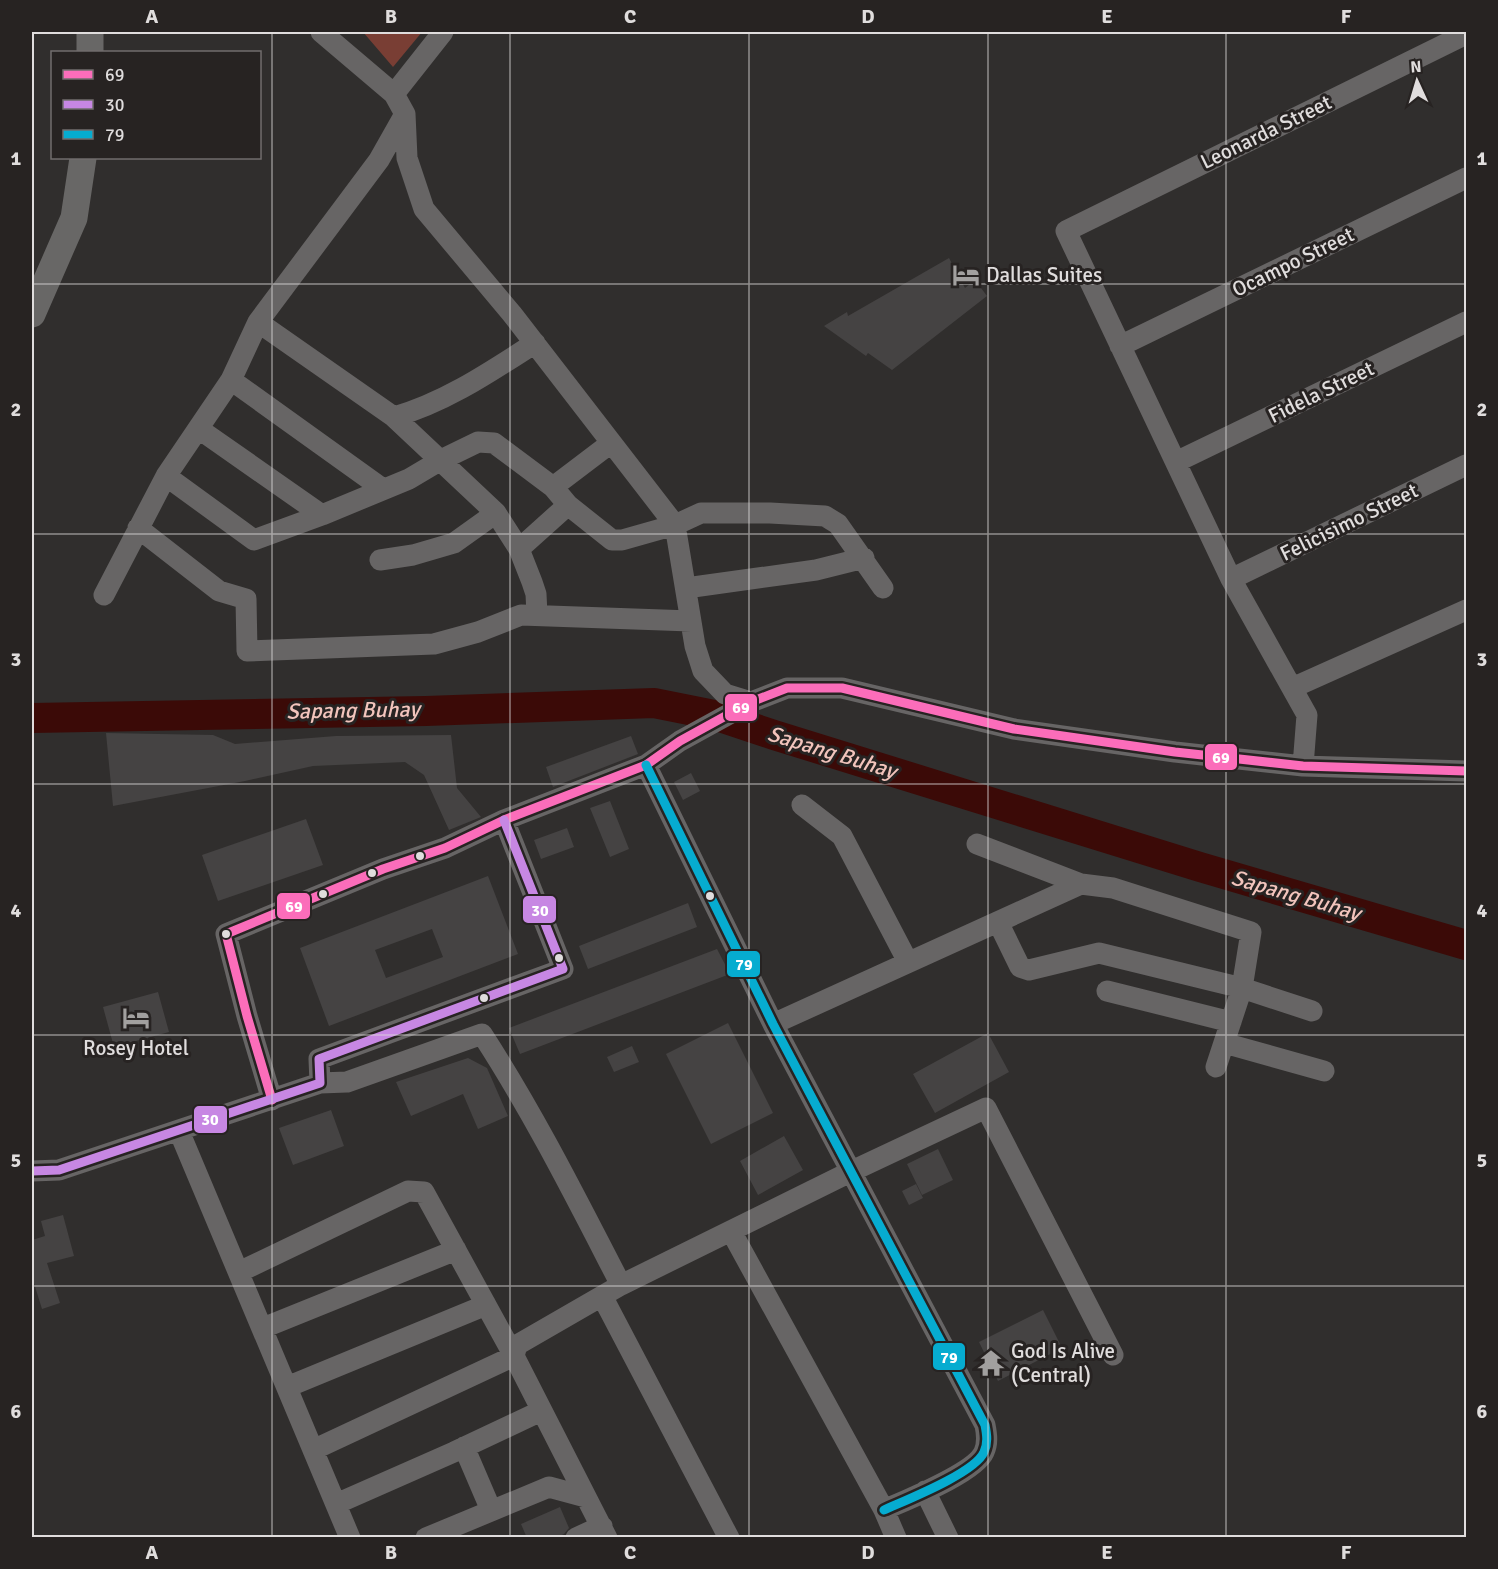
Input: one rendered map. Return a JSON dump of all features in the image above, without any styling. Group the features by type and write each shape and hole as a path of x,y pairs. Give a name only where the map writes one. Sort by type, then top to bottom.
{"main road":[{"path":"90,32 90,51"},
{"path":"32,314 75,219 83,159"}],"street":[{"path":"321,32 394,94 405,114 407,158 423,209 534,343 644,482 675,525 695,645 703,671 724,694 745,706"},
{"path":"394,94 442,32"},
{"name":"Leonarda Street","path":"1120,346 1066,231 1467,34"},
{"path":"104,595 166,476 231,380 258,322 378,160 405,114"},
{"name":"Ocampo Street","path":"1120,346 1467,178"},
{"path":"258,322 394,417 496,513 519,549 536,594 537,615"},
{"name":"Fidela Street","path":"1176,462 1467,322"},
{"path":"394,417 431,405 482,377 534,343"},
{"path":"1120,346 1231,579 1307,715 1303,766"},
{"path":"231,380 383,489"},
{"path":"199,429 322,515"},
{"path":"166,476 254,540 409,479 478,442 494,443 553,487 568,505 612,540 622,540 675,525 701,513 825,516 838,524 883,588"},
{"path":"553,487 611,443"},
{"name":"Felicisimo Street","path":"1231,579 1467,465"},
{"path":"519,549 568,505"},
{"path":"380,560 413,555 454,543 496,513"},
{"path":"138,528 219,591 246,599 247,651 434,644 478,632 521,615 692,621"},
{"path":"686,588 816,570 864,558"},
{"path":"1292,688 1467,610"},
{"path":"272,1100 226,934 383,869 445,848 504,820 646,765 680,741 745,706 787,688 842,688 1014,729 1175,752 1303,766 1467,771"},
{"path":"646,765 773,1024 985,1425 987,1438 984,1454 973,1467 884,1510"},
{"path":"802,805 842,836 908,962"},
{"path":"320,1083 319,1059 563,969 504,820"},
{"path":"977,844 1081,884 1113,888 1251,932 1242,988 1216,1067"},
{"path":"773,1024 1081,884"},
{"path":"998,922 1020,967 1029,970 1099,953 1242,988 1312,1011"},
{"path":"1107,990 1231,1022"},
{"path":"32,1172 59,1170 320,1083 346,1082 482,1034 506,1071 564,1175 621,1285"},
{"path":"1224,1043 1324,1071"},
{"path":"313,1450 513,1356 517,1345 621,1285 986,1108 1113,1355"},
{"path":"178,1131 350,1538"},
{"path":"239,1272 408,1191 424,1192 486,1305 604,1532 576,1538"},
{"path":"731,1232 884,1510 896,1538"},
{"path":"263,1328 456,1250"},
{"path":"602,1296 729,1538"},
{"path":"287,1387 486,1305"},
{"path":"336,1504 541,1411"},
{"path":"464,1447 491,1510"},
{"path":"426,1538 549,1487 586,1497"},
{"path":"925,1491 948,1538"}],"shaded area":[{"path":"363,32 422,32 393,67"}],"building":[{"path":"949,258 965,288 975,280 987,296 892,370 868,353 866,356 824,326 847,312 848,316"},
{"path":"106,733 213,735 235,744 336,736 451,735 457,788 481,817 449,830 424,775 405,762 313,766 113,806"},
{"path":"631,736 638,754 553,787 546,767"},
{"path":"691,773 700,791 683,800 674,782"},
{"path":"610,801 629,849 610,857 590,808"},
{"path":"306,819 323,865 218,901 202,855"},
{"path":"567,828 574,847 541,859 534,840"},
{"path":"488,876 518,954 329,1026 300,948","holes":["432,929 443,957 386,978 375,950"]},
{"path":"688,903 697,927 588,969 579,946"},
{"path":"717,949 730,974 520,1054 509,1028"},
{"path":"158,992 169,1032 114,1047 103,1007"},
{"path":"728,1023 773,1113 711,1144 666,1054"},
{"path":"988,1033 1009,1072 935,1113 913,1074"},
{"path":"632,1046 639,1062 614,1072 607,1057"},
{"path":"468,1058 487,1068 508,1116 478,1129 463,1094 411,1116 396,1082"},
{"path":"331,1110 344,1146 293,1165 279,1128"},
{"path":"784,1136 803,1170 758,1195 740,1161"},
{"path":"938,1149 953,1180 922,1195 907,1164"},
{"path":"916,1184 923,1198 909,1205 902,1191"},
{"path":"63,1215 74,1256 47,1263 60,1303 42,1309 32,1277 32,1240 45,1236 41,1221"},
{"path":"1043,1310 1062,1348 998,1381 979,1342"},
{"path":"560,1507 569,1528 564,1534 556,1538 527,1538 521,1524"}],"waterway":[{"name":"Sapang Buhay","path":"32,718 426,711 654,703 714,715 1200,867 1466,945"}],"transit line":[{"name":"69","path":"272,1100 226,934 383,869 445,848 504,820 646,765 680,741 751,702 787,688 842,688 1014,729 1175,752 1303,766 1466,771"},
{"name":"79","path":"646,765 773,1024 985,1425 987,1436 984,1452 968,1469 884,1510"},
{"name":"30","path":"32,1171 59,1170 320,1083 319,1059 563,969 504,820"}],"place":[{"name":"Dallas Suites","path":"966,275"},
{"name":"Rosey Hotel","path":"136,1018"},
{"name":"God Is Alive (Central)","path":"991,1363"}]}
